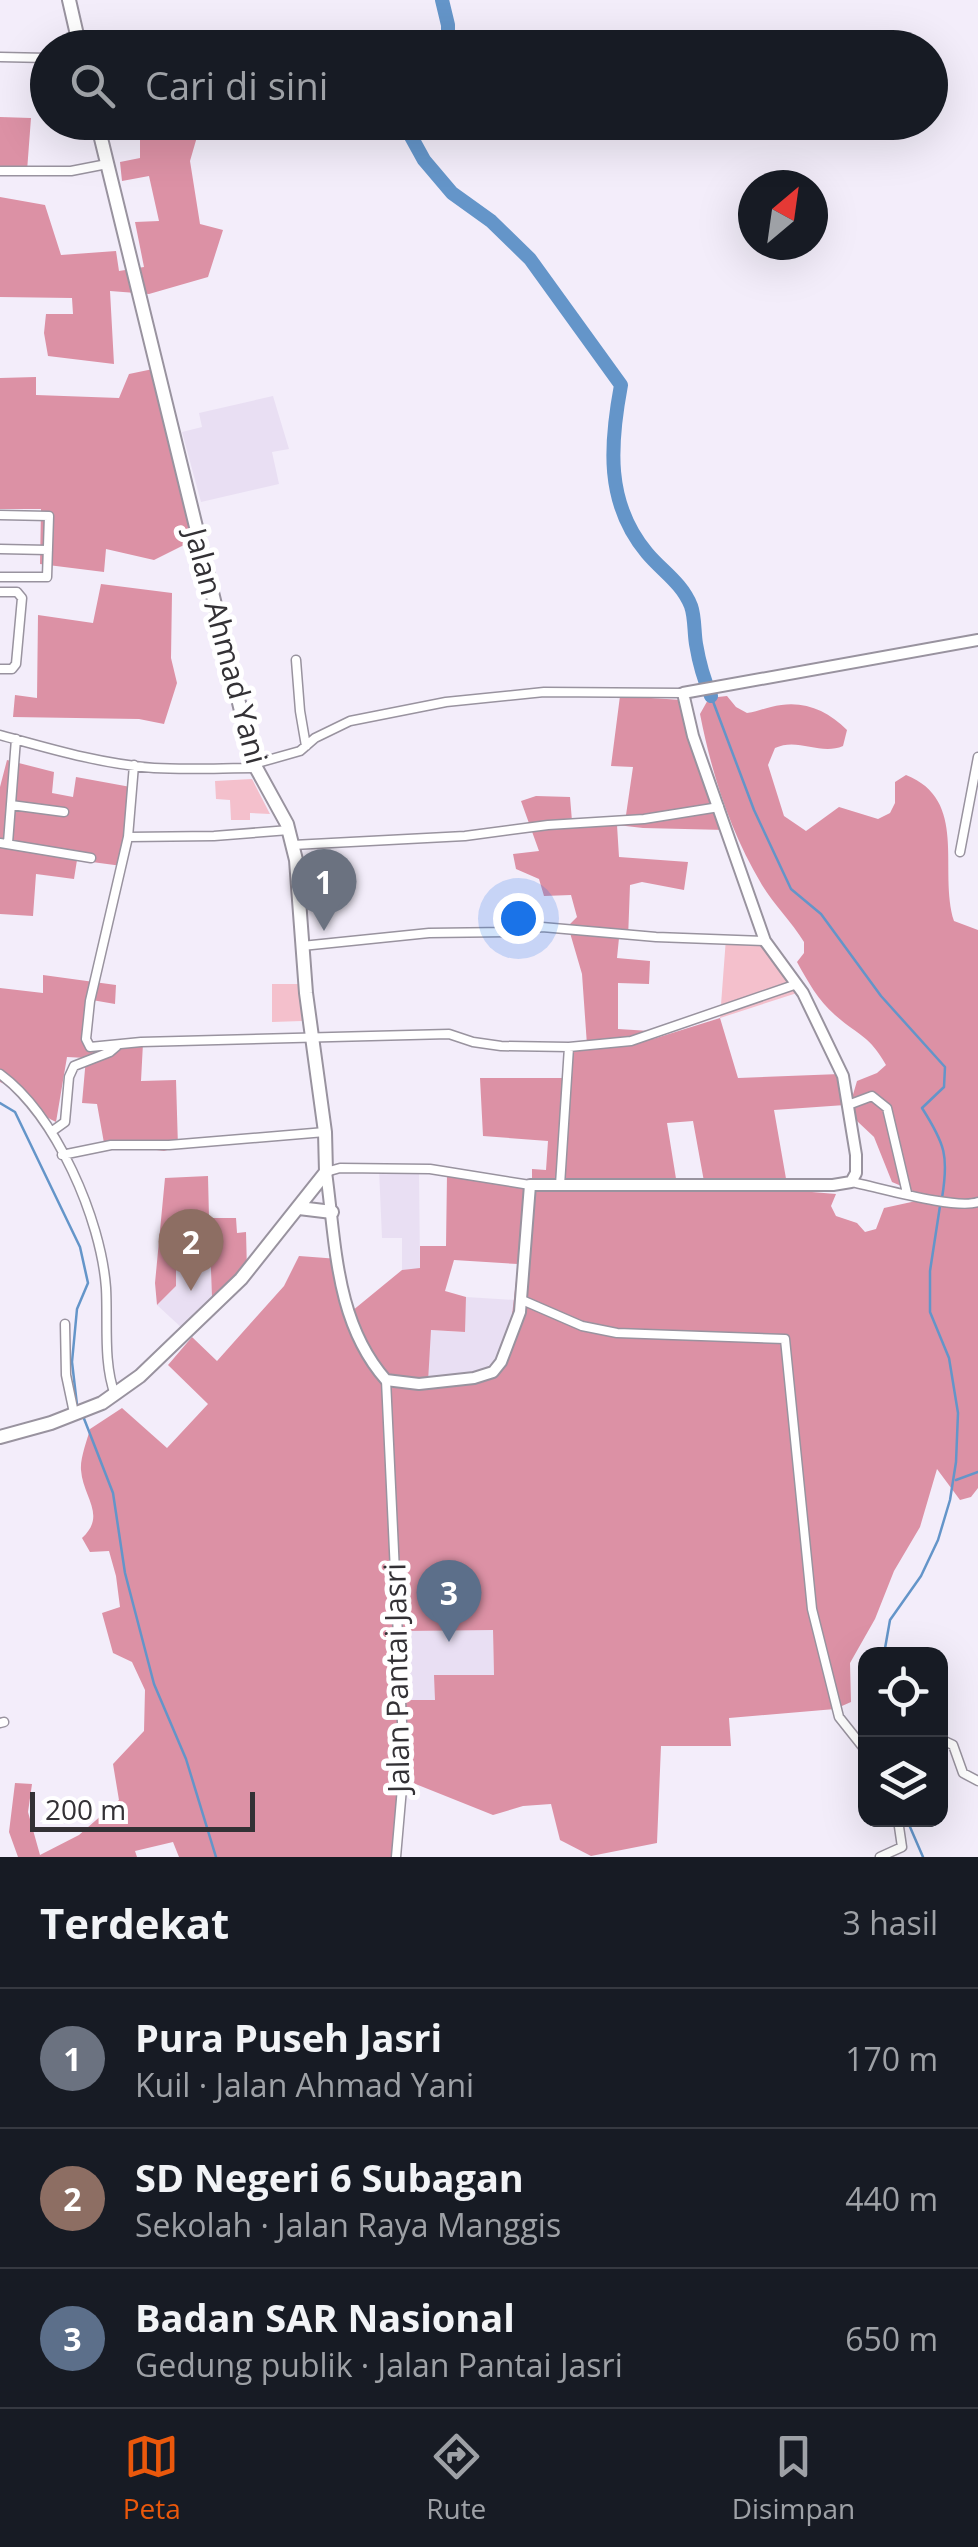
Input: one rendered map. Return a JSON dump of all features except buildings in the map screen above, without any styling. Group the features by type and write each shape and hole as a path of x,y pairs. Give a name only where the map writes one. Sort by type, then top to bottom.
{"highway":[{"path":"70,0 76,30"},
{"name":"Jalan Ahmad Yani","path":"101,140 256,766 293,845 325,1132 326,1172"},
{"path":"0,1437 102,1402 163,1356 230,1290 326,1172"},
{"path":"299,1208 332,1212"}],"street":[{"path":"0,57 30,58"},
{"path":"0,171 71,172 106,164"},
{"path":"0,515 49,516 47,577 0,577"},
{"path":"0,549 48,550"},
{"path":"0,592 20,595 16,664 12,669 0,669"},
{"path":"0,734 54,751 134,766 256,766 300,751 350,721 446,702 544,692 689,692 978,640"},
{"path":"296,660 306,746"},
{"path":"689,692 689,724 765,941 797,984 839,1066 856,1162 851,1182"},
{"path":"16,739 4,843 91,858"},
{"path":"960,852 978,757"},
{"path":"134,766 128,836 90,1001 86,1039 90,1047 142,1042 449,1034 481,1044 570,1047 632,1041 797,984"},
{"path":"11,805 64,812"},
{"path":"293,845 452,837 632,820 719,806"},
{"path":"128,836 214,836 289,830"},
{"path":"302,946 542,927 765,941"},
{"path":"51,1132 65,1123 69,1078 74,1066 117,1046"},
{"path":"560,1185 570,1047"},
{"path":"0,1074 34,1103 97,1234 106,1285 109,1374 115,1395"},
{"path":"848,1105 872,1096 887,1108 907,1193"},
{"path":"62,1155 112,1145 169,1145 325,1132"},
{"path":"530,1184 522,1300 512,1339 493,1372 431,1384 386,1380 365,1350 347,1306 334,1260 326,1172 340,1168 430,1169 560,1185 851,1182 950,1203 978,1202"},
{"path":"522,1300 582,1326 617,1333 786,1339 812,1609 840,1717 858,1741"},
{"path":"65,1324 66,1374 76,1413"},
{"name":"Jalan Pantai Jasri","path":"386,1380 404,1765 396,1857"},
{"path":"948,1742 953,1744 963,1773 978,1781"},
{"path":"880,1857 902,1847 899,1827"}],"shaded area":[{"path":"0,117 30,118 27,171 0,169"},
{"path":"140,140 196,140 190,161 200,224 223,230 208,277 149,294 110,291 114,364 48,356 46,314 73,314 72,298 0,297 0,197 45,205 61,255 116,251 119,271 144,267 135,222 159,221 149,176 122,181 120,162 140,158"},
{"path":"153,369 192,541 154,560 106,549 104,572 40,564 41,509 0,509 0,378 36,377 36,395 119,398 129,374"},
{"path":"273,396 289,449 272,452 279,484 201,502 182,432 202,427 199,413"},
{"path":"101,584 172,593 171,658 177,683 164,724 139,719 13,717 15,695 37,698 38,615 93,623"},
{"path":"620,696 682,700 726,830 617,825 619,857 688,862 684,890 642,882 630,885 628,939 619,938 617,958 650,961 649,984 618,983 618,1029 650,1031 653,1039 720,1018 738,1078 840,1074 845,1105 774,1110 788,1190 836,1194 831,1206 836,1216 857,1223 865,1232 876,1229 884,1208 916,1201 913,1191 892,1182 874,1137 857,1121 852,1098 857,1081 886,1065 869,1042 823,1003 797,962 804,953 804,942 767,892 740,844 716,781 700,714 709,698 727,696 747,713 793,704 812,708 847,730 843,746 826,749 784,745 775,748 768,765 784,816 806,831 839,807 878,819 890,813 895,803 895,782 906,775 925,786 938,801 948,838 954,921 978,930 978,1488 971,1497 960,1500 937,1469 920,1527 850,1663 851,1702 835,1709 729,1718 731,1746 661,1746 657,1843 591,1856 560,1840 551,1804 523,1806 493,1815 403,1779 396,1857 179,1857 173,1842 135,1851 137,1857 18,1857 9,1832 15,1783 32,1784 28,1812 40,1855 79,1835 119,1800 113,1764 144,1731 145,1690 132,1662 113,1653 102,1613 120,1607 109,1551 90,1552 82,1538 93,1522 81,1470 90,1429 122,1408 167,1448 208,1404 168,1365 192,1337 217,1361 284,1286 299,1256 339,1259 352,1311 402,1270 420,1268 420,1246 446,1246 447,1174 532,1186 532,1169 546,1170 548,1141 483,1136 480,1078 566,1078 564,1045 587,1045 582,974 568,926 577,917 571,895 544,896 539,879 516,869 513,854 539,851 521,801 536,796 570,797 572,821 626,815 633,767 611,766","holes":["693,1121 705,1187 678,1191 667,1123","454,1260 518,1264 510,1332 494,1370 428,1382 431,1330 465,1332 466,1297 445,1291","493,1630 494,1675 434,1675 435,1700 407,1700 406,1631"]},
{"path":"7,760 54,772 52,793 73,797 76,777 136,788 122,866 77,860 74,879 36,874 33,916 0,914 0,787"},
{"path":"252,779 270,814 250,813 250,820 231,820 230,800 216,799 215,781"},
{"path":"726,938 764,940 773,962 797,993 720,1018"},
{"path":"43,975 116,985 115,1004 92,1000 88,1043 143,1043 141,1081 176,1080 178,1147 164,1151 104,1143 97,1104 82,1103 86,1058 67,1057 56,1122 0,1082 0,988 43,993"},
{"path":"272,984 299,984 302,1021 272,1022"},
{"path":"379,1169 419,1170 420,1269 402,1270 402,1238 382,1238"},
{"path":"208,1176 209,1218 236,1218 237,1233 246,1232 247,1271 221,1303 212,1297 210,1244 176,1245 176,1286 157,1305 155,1283 165,1178"},
{"path":"211,1244 212,1297 183,1329 157,1305 176,1286 176,1245"},
{"path":"466,1297 516,1300 510,1332 494,1370 428,1382 430,1330 464,1332"},
{"path":"493,1629 494,1675 435,1675 435,1700 407,1701 405,1631"}],"waterway":[{"path":"442,0 448,30"},
{"path":"413,140 452,193 491,221 530,259 621,385 613,451 617,493 633,534 691,606 695,639 711,696"},
{"path":"711,696 754,810 791,889 821,914 881,996 945,1067 944,1087 922,1108 943,1151 942,1198"},
{"path":"0,1103 15,1112 80,1247 88,1283 77,1309 72,1362 77,1405"},
{"path":"885,1647 890,1620 921,1576 938,1540 956,1462 958,1413 949,1358 930,1312 930,1271 940,1206"},
{"path":"83,1416 113,1493 125,1573 154,1684 186,1759 216,1857"},
{"path":"956,1480 978,1472"},
{"path":"910,1827 923,1857"}],"place":[{"name":"Pura Puseh Jasri","path":"324,931"},
{"name":"SD Negeri 6 Subagan","path":"191,1291"},
{"name":"Badan SAR Nasional","path":"449,1642"}]}
